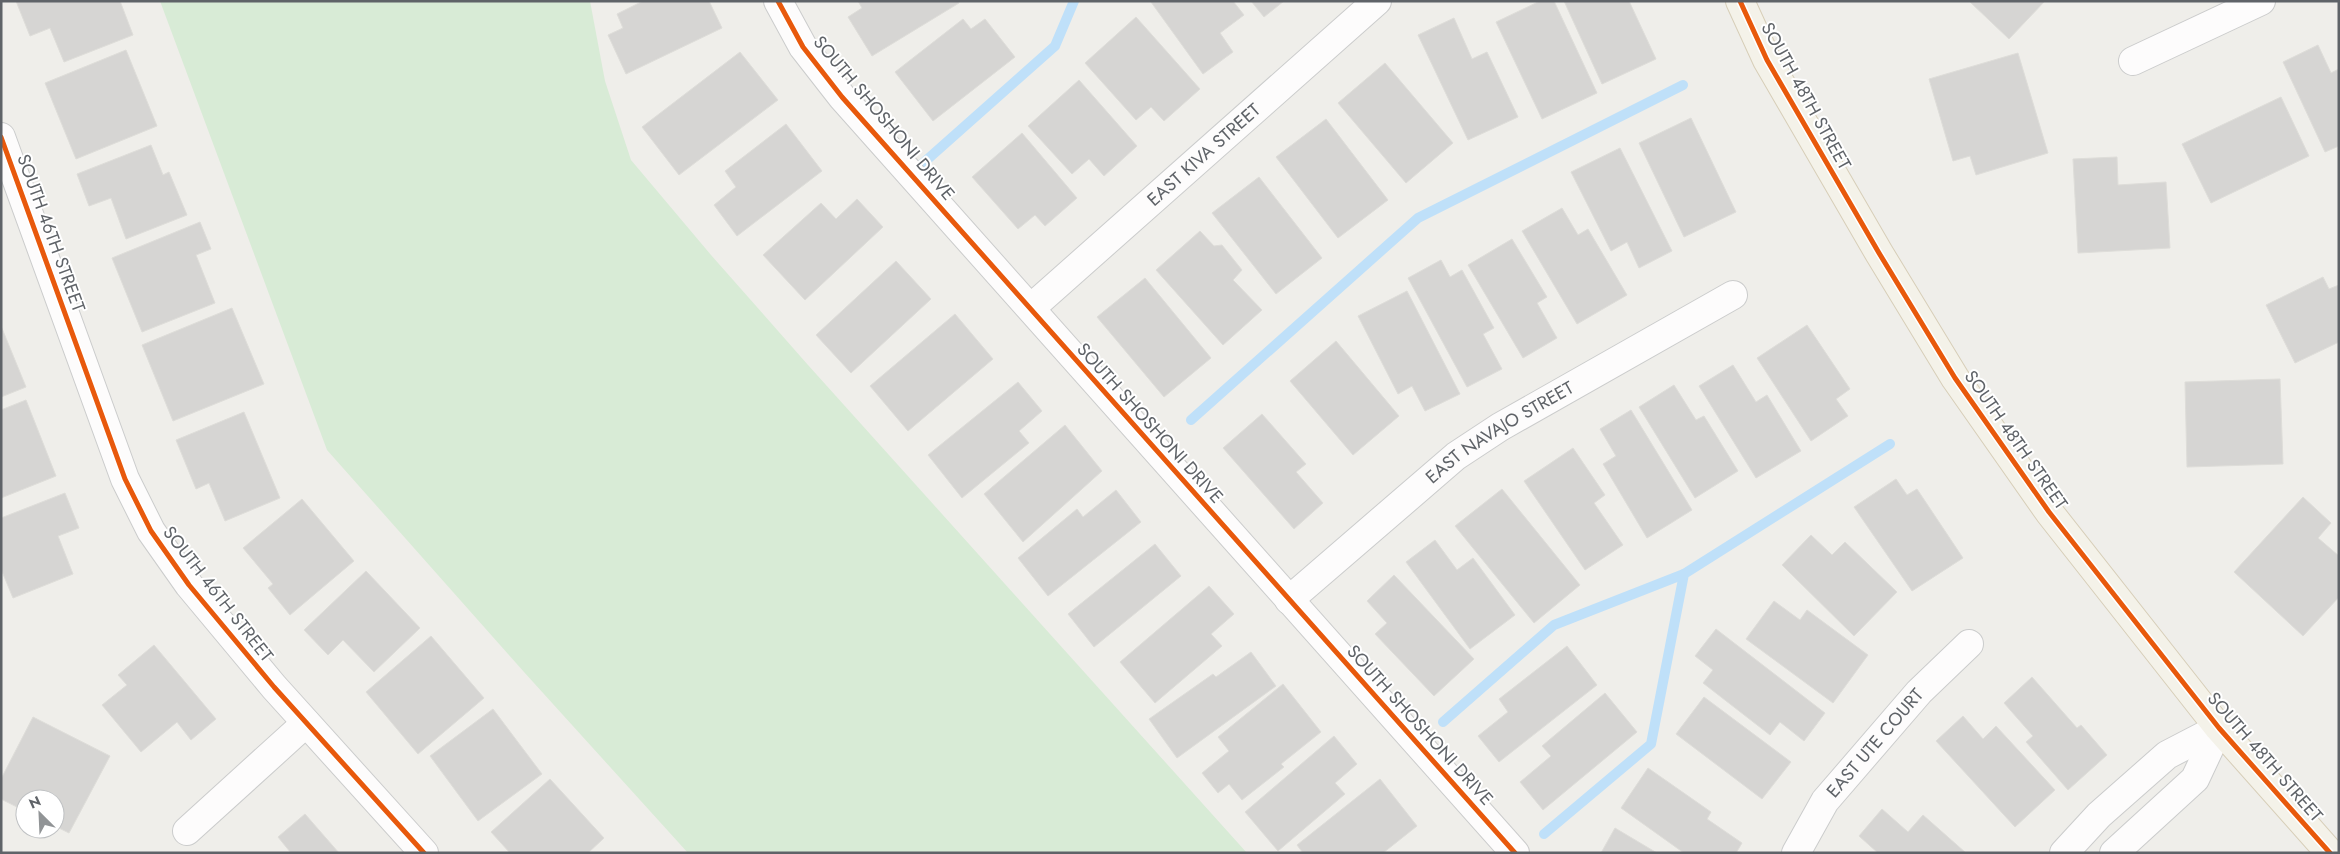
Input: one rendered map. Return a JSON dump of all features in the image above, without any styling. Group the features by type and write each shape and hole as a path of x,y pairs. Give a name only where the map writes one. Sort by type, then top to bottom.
{"main road":[{"name":"SOUTH 48TH STREET","path":"1740,1 1767,60 1878,253 1955,378 2049,512 2219,728 2330,853"}],"street":[{"name":"SOUTH SHOSHONI DRIVE","path":"778,1 803,47 842,97 1515,853"},
{"name":"EAST KIVA STREET","path":"1031,308 1377,1"},
{"path":"2133,62 2261,1"},
{"name":"SOUTH 46TH STREET","path":"1,137 126,479 151,531 189,585 306,723 424,853"},
{"name":"EAST NAVAJO STREET","path":"1289,600 1456,456 1500,427 1733,295"},
{"name":"EAST UTE COURT","path":"1796,853 1825,801 1919,692 1969,644"},
{"path":"186,831 306,723"},
{"path":"2064,853 2099,815 2167,755 2219,728"},
{"path":"2114,853 2194,779 2219,728"}],"green space":[{"path":"160,1 590,1 605,81 631,160 711,255 808,365 1247,853 688,853 327,450"}],"building":[{"path":"16,1 120,1 133,35 64,62 50,28 30,36"},
{"path":"643,1 709,1 722,28 626,74 608,35 623,28 617,14"},
{"path":"858,1 958,1 959,3 872,56 848,17 862,8"},
{"path":"1233,1 1244,15 1220,33 1233,52 1203,74 1151,2"},
{"path":"1251,1 1284,1 1264,17"},
{"path":"1540,1 1554,1 1597,93 1542,119 1496,22"},
{"path":"1564,1 1629,1 1656,59 1602,84"},
{"path":"1969,1 2045,1 2009,39"},
{"path":"1136,17 1200,89 1164,121 1151,107 1136,120 1085,63"},
{"path":"1454,18 1472,59 1487,52 1518,117 1468,140 1418,35"},
{"path":"963,19 971,29 985,19 1015,57 933,121 895,72"},
{"path":"2318,45 2331,73 2339,69 2339,146 2325,152 2283,62"},
{"path":"126,50 157,126 76,159 45,83"},
{"path":"740,52 778,100 679,175 642,127"},
{"path":"2018,53 2048,153 1976,175 1970,156 1953,161 1929,79"},
{"path":"1385,63 1453,143 1406,183 1338,103"},
{"path":"1079,80 1137,146 1104,176 1089,159 1072,174 1028,126"},
{"path":"2281,97 2309,156 2211,203 2182,144"},
{"path":"1691,118 1736,212 1684,237 1639,143"},
{"path":"1326,119 1388,200 1338,238 1276,157"},
{"path":"786,124 822,171 737,236 714,205 736,187 725,171"},
{"path":"1022,133 1077,198 1045,226 1035,215 1018,229 972,177"},
{"path":"151,145 163,175 169,172 187,215 126,239 111,198 89,206 77,174"},
{"path":"1620,148 1672,251 1639,268 1627,242 1611,251 1571,172"},
{"path":"2117,157 2118,185 2166,182 2170,248 2078,253 2073,159"},
{"path":"1259,177 1322,258 1276,294 1212,213"},
{"path":"857,199 883,227 805,300 763,255 821,203 836,219"},
{"path":"1562,208 1578,235 1588,229 1627,295 1577,324 1522,231"},
{"path":"200,222 211,249 196,255 215,303 142,332 112,258"},
{"path":"1200,231 1214,246 1222,245 1242,270 1233,280 1262,310 1223,345 1156,270"},
{"path":"1512,239 1547,297 1537,303 1557,338 1523,358 1468,265"},
{"path":"1441,260 1450,277 1462,270 1494,328 1483,334 1502,369 1467,387 1408,278"},
{"path":"896,261 931,299 851,373 816,335"},
{"path":"2323,277 2329,289 2339,285 2339,342 2295,363 2266,305"},
{"path":"1145,278 1211,358 1164,397 1097,317"},
{"path":"1407,291 1460,394 1425,411 1412,386 1398,394 1358,316"},
{"path":"232,308 264,384 173,421 142,345"},
{"path":"955,314 993,359 908,431 870,386"},
{"path":"1807,325 1850,389 1836,399 1848,416 1811,441 1757,358"},
{"path":"1,326 26,387 1,397"},
{"path":"1336,341 1399,416 1353,455 1290,381"},
{"path":"1733,365 1756,402 1767,395 1801,451 1756,478 1699,386"},
{"path":"2280,379 2283,464 2187,467 2185,382"},
{"path":"1018,382 1042,411 1019,431 1029,443 962,498 928,455"},
{"path":"1674,385 1696,420 1704,416 1738,471 1695,498 1639,407"},
{"path":"26,400 56,476 1,498 1,410"},
{"path":"1631,410 1692,510 1647,538 1603,464 1616,456 1600,429"},
{"path":"244,412 280,498 225,521 209,483 196,489 176,440"},
{"path":"1262,414 1306,464 1296,472 1323,503 1294,529 1223,448"},
{"path":"1065,425 1102,471 1023,542 984,494"},
{"path":"1573,448 1605,495 1594,503 1623,545 1585,570 1524,481"},
{"path":"1896,479 1907,495 1917,489 1963,558 1912,591 1854,507"},
{"path":"1502,489 1580,585 1534,623 1455,526"},
{"path":"1116,490 1141,522 1048,596 1018,558 1077,509 1083,517"},
{"path":"65,493 79,528 58,536 73,574 13,598 1,569 1,518"},
{"path":"2303,497 2331,523 2318,538 2339,556 2339,597 2303,636 2234,572"},
{"path":"302,499 354,561 290,615 268,588 273,584 243,548"},
{"path":"1811,535 1832,555 1845,542 1897,592 1854,636 1782,565"},
{"path":"1435,540 1457,570 1473,558 1515,615 1470,649 1406,562"},
{"path":"1155,544 1181,576 1094,647 1068,614"},
{"path":"366,571 420,628 374,672 343,640 328,655 304,630"},
{"path":"1394,575 1474,659 1434,696 1375,634 1387,623 1367,601"},
{"path":"1209,586 1234,614 1211,634 1222,646 1155,703 1120,662"},
{"path":"1774,601 1800,620 1807,610 1868,655 1833,703 1746,639"},
{"path":"1716,629 1825,713 1804,741 1780,722 1770,735 1703,683 1713,670 1695,656"},
{"path":"431,636 484,698 418,754 366,692"},
{"path":"154,645 216,719 191,740 177,722 141,752 102,705 127,685 118,675"},
{"path":"1567,646 1597,685 1499,762 1478,736 1508,712 1499,699"},
{"path":"1251,652 1276,686 1177,758 1149,719 1213,674 1216,677"},
{"path":"2032,677 2077,728 2081,725 2107,755 2068,790 2026,742 2033,736 2004,703"},
{"path":"1283,684 1321,732 1281,764 1284,767 1242,800 1229,784 1218,793 1202,773 1229,751 1218,737"},
{"path":"1605,693 1637,732 1543,810 1520,782 1551,756 1542,746"},
{"path":"1704,697 1791,762 1762,799 1676,734"},
{"path":"493,709 542,774 478,821 430,756"},
{"path":"1963,716 1983,739 1996,726 2055,790 2015,827 1936,741"},
{"path":"33,717 110,756 69,833 65,831 65,789 15,789 15,806 1,799 1,779"},
{"path":"1334,736 1357,764 1335,783 1345,794 1278,851 1245,812"},
{"path":"1648,768 1711,812 1707,819 1742,843 1736,853 1684,853 1621,808"},
{"path":"550,779 604,838 588,853 510,853 491,832"},
{"path":"1380,779 1417,826 1383,853 1303,853 1297,845"},
{"path":"1882,809 1908,832 1923,815 1966,853 1878,853 1859,836"},
{"path":"305,814 339,853 291,853 278,837"},
{"path":"1615,828 1657,853 1601,853"}],"waterway":[{"path":"912,173 1055,46 1074,1"},
{"path":"1191,420 1418,218 1683,85"},
{"path":"1544,834 1651,744 1684,574 1890,444"},
{"path":"1443,722 1554,625 1684,574"}],"cycle path":[{"path":"778,1 803,47 842,97 1515,853"},
{"path":"1740,1 1767,60 1879,253 1955,378 2049,512 2219,728 2330,853"},
{"path":"1,137 125,479 151,531 189,585 274,687 424,853"}]}
